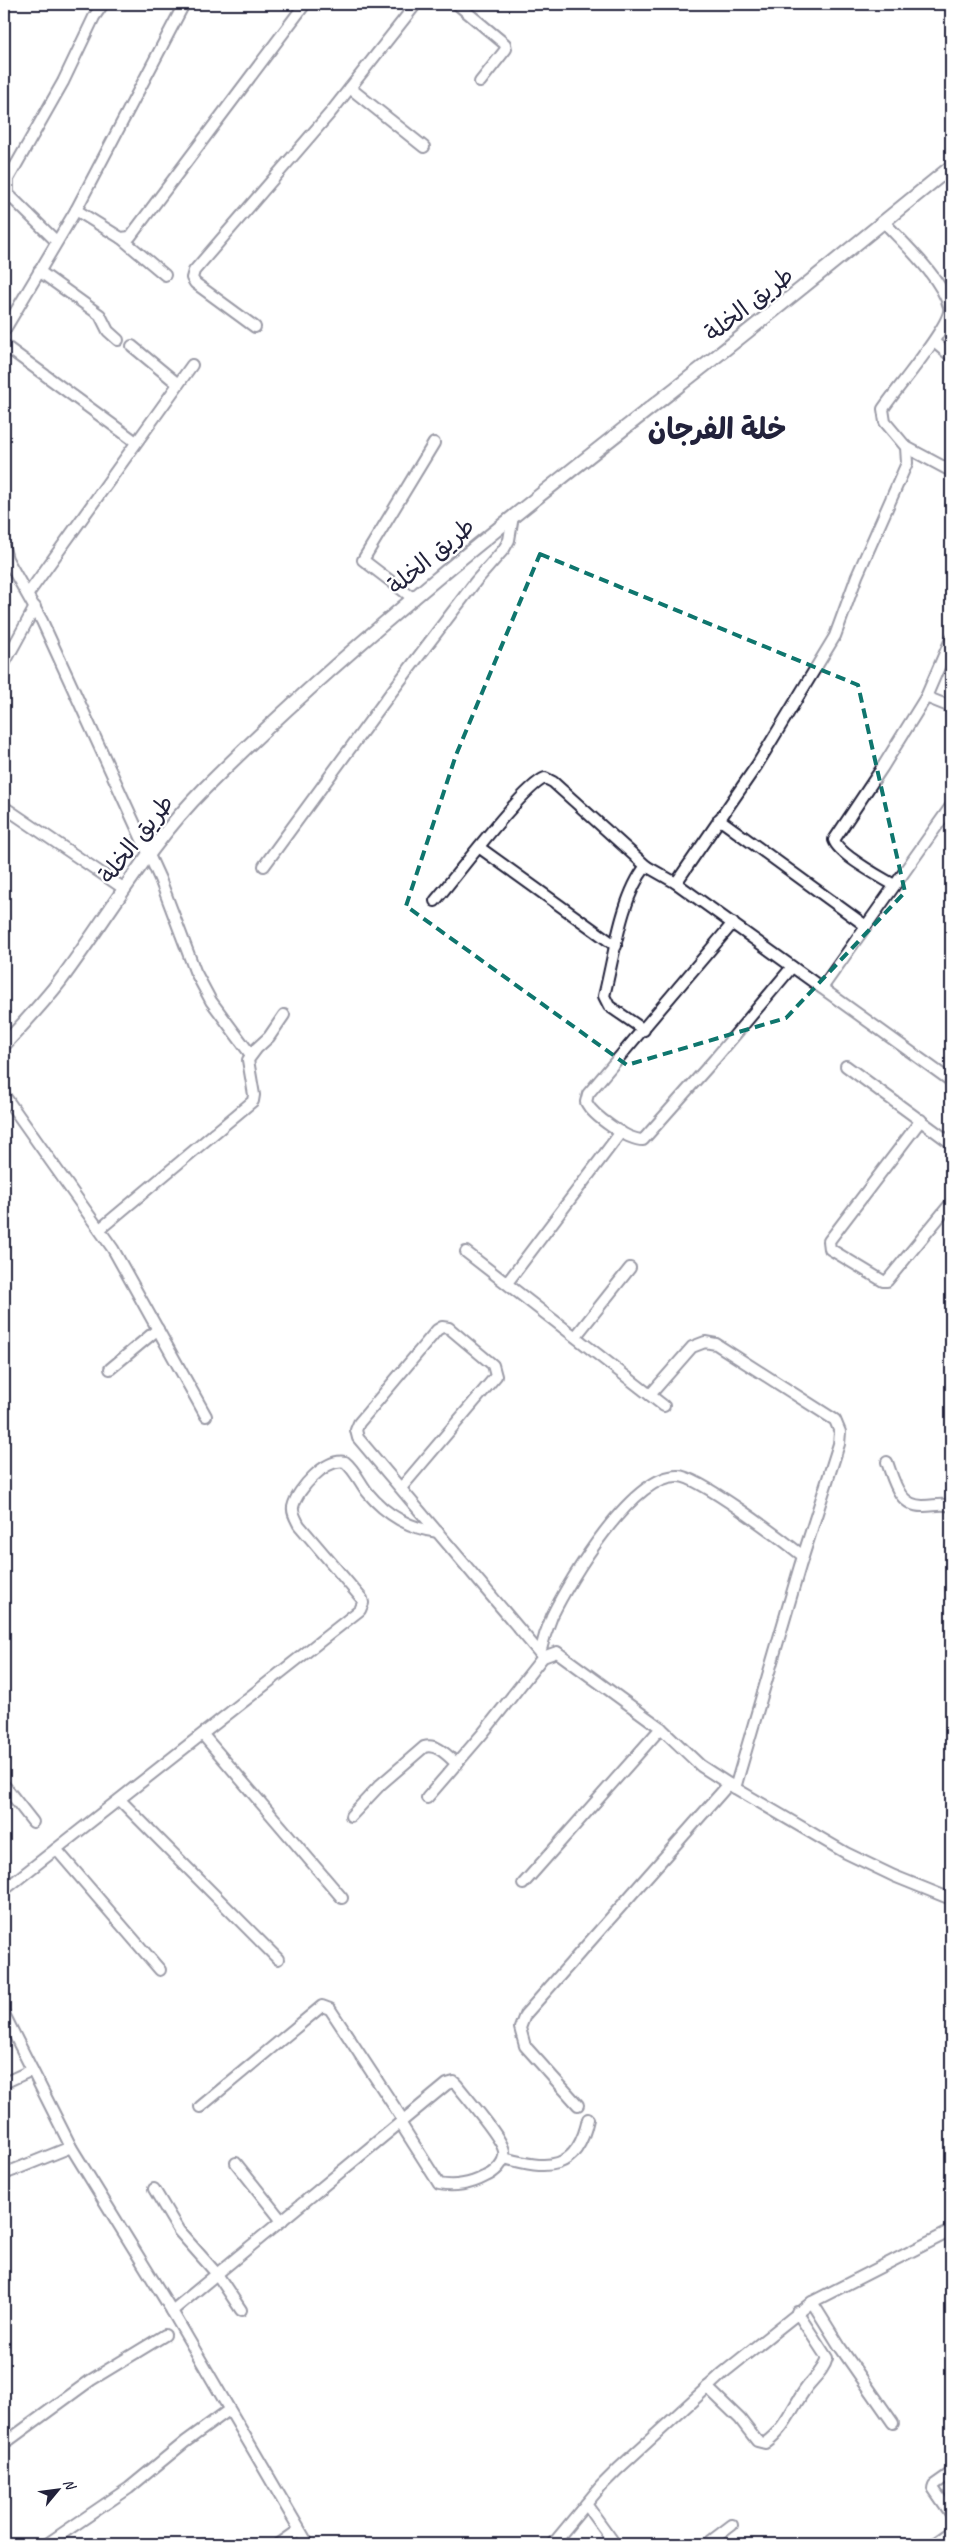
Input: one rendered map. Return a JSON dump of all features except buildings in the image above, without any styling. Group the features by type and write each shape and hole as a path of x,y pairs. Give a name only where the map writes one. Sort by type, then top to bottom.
{"street":[{"path":"56,241 8,194 6,188 8,180 63,82 94,17 103,4"},
{"path":"4,331 76,210 184,4"},
{"path":"121,238 130,237 305,4"},
{"path":"255,327 195,283 192,278 194,271 350,88 416,4"},
{"path":"457,4 505,44 506,49 502,57 480,82"},
{"path":"350,88 424,147"},
{"name":"طريق الخلة","path":"4,1045 59,981 148,854 201,792 266,728 513,516 951,167"},
{"path":"76,210 121,238 166,275"},
{"path":"884,222 939,286 950,308 948,319 934,342 883,409 885,422 906,447 951,471"},
{"path":"39,272 100,315 108,331 118,340"},
{"path":"934,342 951,356"},
{"path":"4,345 136,442"},
{"path":"132,346 178,384"},
{"path":"28,594 192,365"},
{"path":"414,599 363,560 434,443"},
{"path":"676,883 757,765 835,636 858,576 907,463 906,447"},
{"path":"264,866 390,694 476,581 504,549 509,540 513,516"},
{"path":"4,548 7,560 35,608 148,854 173,910 195,971 211,1001 251,1055"},
{"path":"4,664 35,608"},
{"path":"894,885 836,846 834,840 926,697 951,639"},
{"path":"926,697 951,707"},
{"path":"435,901 513,807 539,780 545,778 554,782 646,866 676,883 733,923 951,1081"},
{"path":"822,988 951,806"},
{"path":"4,807 123,888"},
{"path":"719,819 866,926"},
{"path":"480,848 616,946"},
{"path":"644,1030 609,1006 604,996 627,905 636,882 646,866"},
{"path":"733,923 586,1098 592,1112 621,1132 639,1140 644,1138 792,967"},
{"path":"100,1229 253,1101 254,1096 247,1066 251,1055 269,1037 284,1015"},
{"path":"846,1066 951,1143"},
{"path":"4,1095 100,1229 206,1416"},
{"path":"921,1120 829,1241 830,1249 883,1281 887,1281 951,1203"},
{"path":"507,1283 621,1132"},
{"path":"466,1252 664,1406"},
{"path":"576,1336 630,1268"},
{"path":"401,1488 496,1376 493,1365 449,1328 442,1327 437,1330 359,1423 356,1430 358,1438 542,1655"},
{"path":"110,1368 158,1329"},
{"path":"578,2105 525,2046 520,2028 525,2014 732,1786 839,1444 840,1432 835,1420 716,1344 705,1342 692,1347 650,1395"},
{"path":"4,1890 203,1735 362,1607 362,1599 299,1525 294,1516 294,1503 316,1475 334,1462 345,1462 368,1494 391,1513 419,1529 438,1532"},
{"path":"887,1462 899,1493 910,1504 919,1506 944,1504 951,1506"},
{"path":"427,1798 457,1764 542,1655 551,1618 586,1558 625,1506 639,1494 667,1478 686,1478 712,1492 771,1531 803,1556"},
{"path":"542,1655 552,1653 562,1655 603,1688 660,1728 702,1766 732,1786 846,1853 894,1876 951,1899"},
{"path":"523,1884 660,1728"},
{"path":"203,1735 342,1898"},
{"path":"351,1816 380,1786 424,1747 439,1749 457,1764"},
{"path":"4,1785 33,1822"},
{"path":"120,1800 278,1959"},
{"path":"56,1850 160,1970"},
{"path":"172,2311 402,2122 447,2084 454,2082 502,2144 504,2158 500,2166 490,2175 478,2180 460,2184 439,2184 402,2122 330,2009 322,2006 200,2108"},
{"path":"4,2014 71,2147 172,2311 308,2544"},
{"path":"4,2083 32,2070"},
{"path":"504,2158 543,2166 563,2162 580,2146 588,2119"},
{"path":"4,2174 71,2147"},
{"path":"236,2163 282,2221"},
{"path":"154,2189 179,2230 217,2274 241,2310"},
{"path":"553,2544 618,2469 707,2387 797,2312 812,2302 951,2231"},
{"path":"812,2302 840,2347 893,2423"},
{"path":"707,2387 740,2419 757,2441 765,2444 775,2436 787,2422 806,2388 825,2365 827,2358 797,2312"},
{"path":"4,2442 91,2380 165,2334"},
{"path":"47,2544 129,2488 185,2442 229,2410"},
{"path":"951,2473 934,2485 933,2488 951,2514"},
{"path":"586,2504 615,2544"},
{"path":"707,2544 732,2525"},
{"path":"279,2544 299,2530"},
{"path":"934,2544 951,2532"}],"highlighted area":[{"path":"540,554 858,685 905,892 786,1018 627,1065 406,906 456,755"}],"district":[{"name":"خلة الفرجان","path":"717,429"}]}
